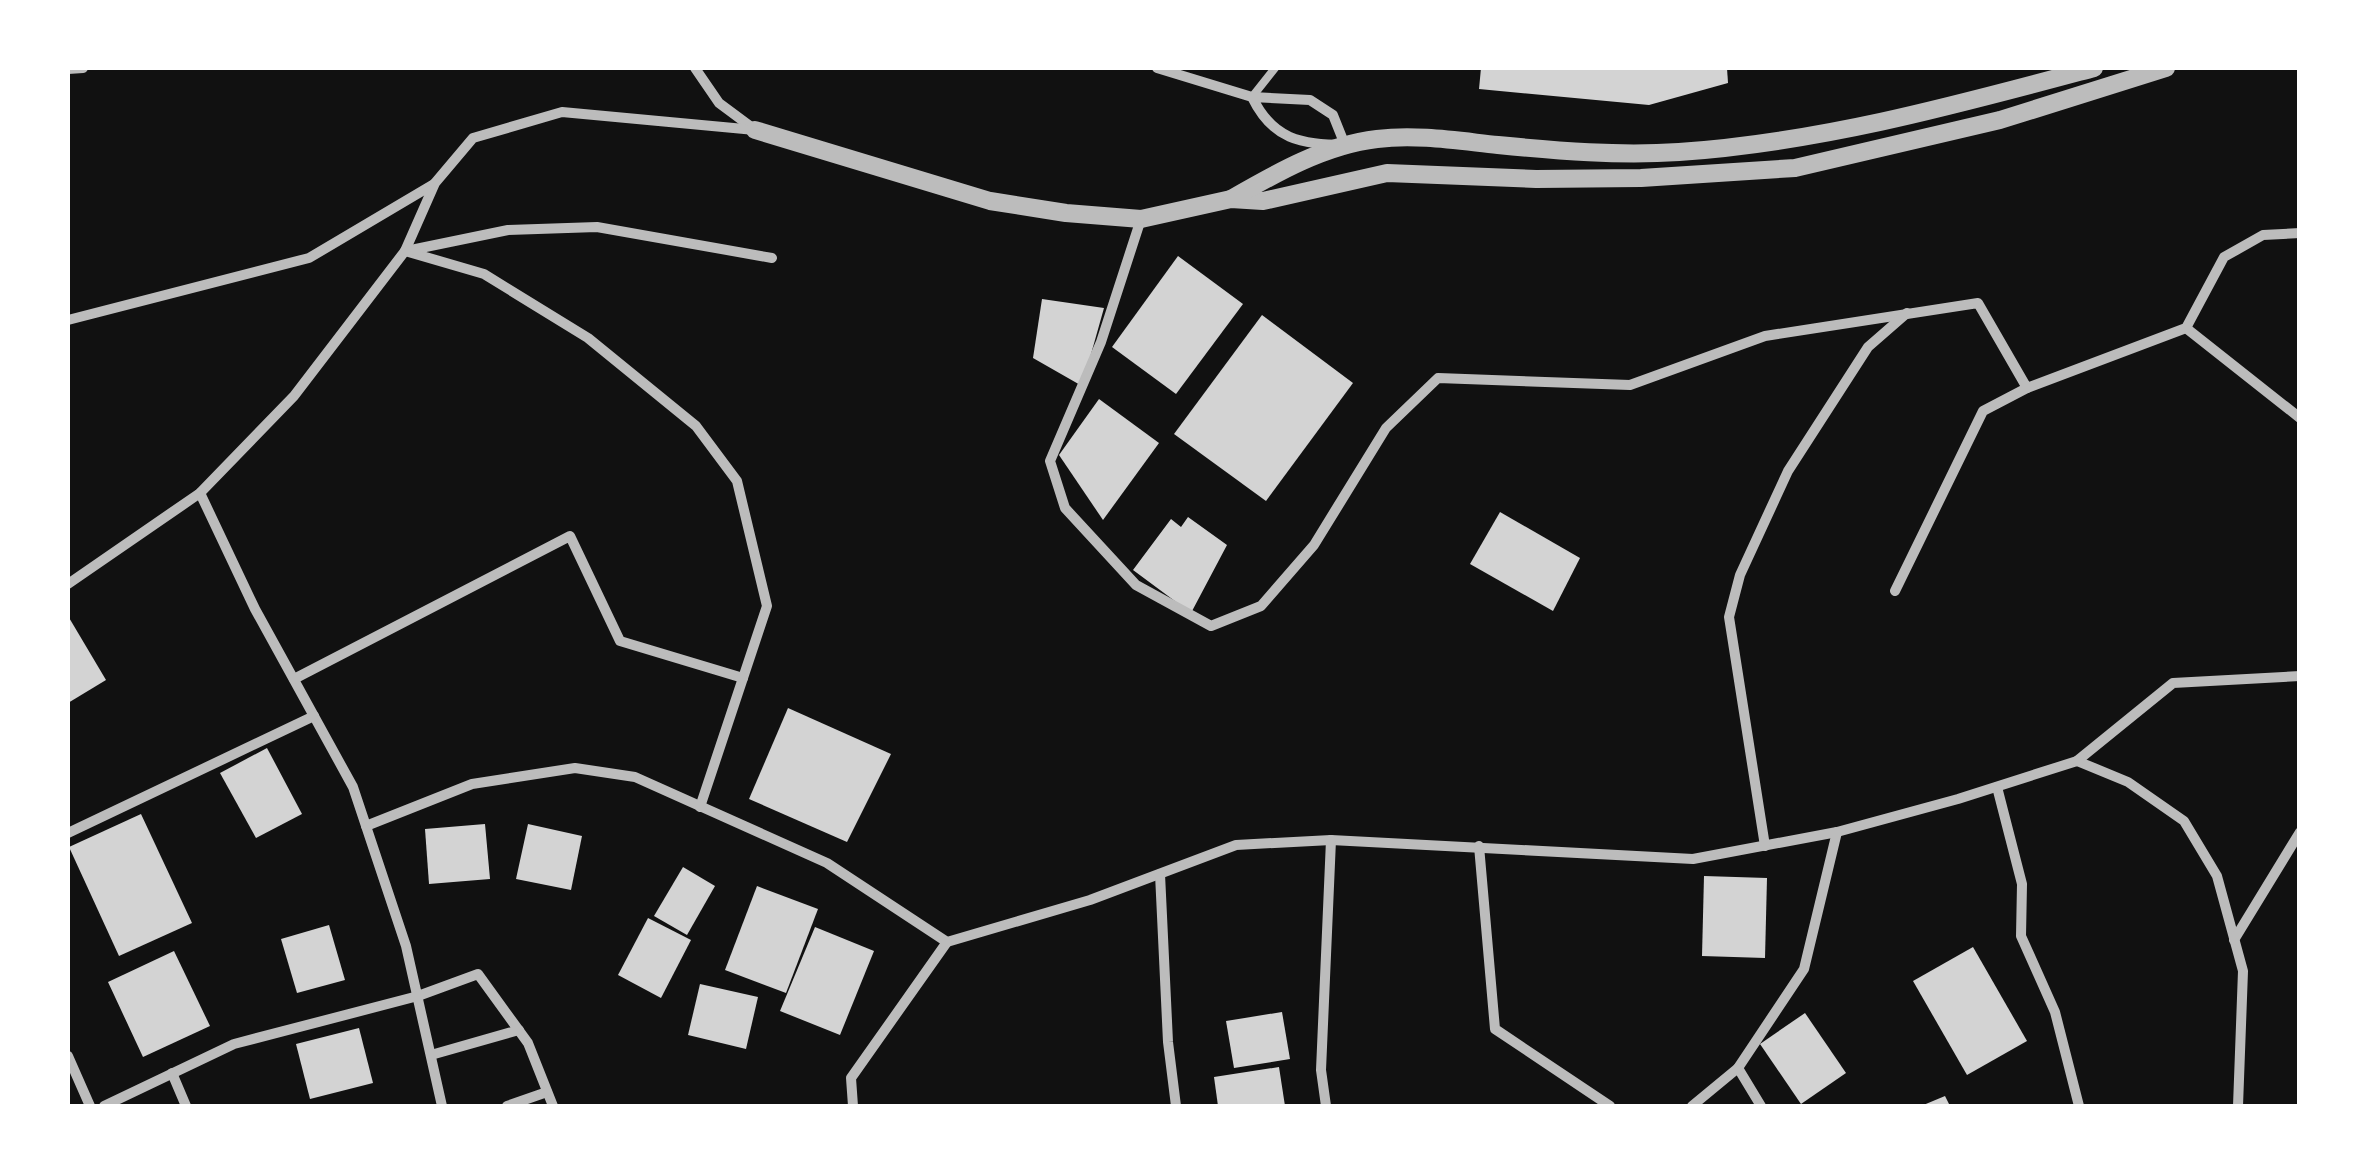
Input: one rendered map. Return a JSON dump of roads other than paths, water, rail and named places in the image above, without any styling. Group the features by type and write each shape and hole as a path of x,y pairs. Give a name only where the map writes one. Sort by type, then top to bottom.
{"street":[{"path":"68,69 83,68"},
{"path":"695,68 719,102 755,130"},
{"path":"1157,68 1252,96 1310,100 1333,115 1346,145 1353,178"},
{"path":"68,584 200,493 294,396 405,251 434,183 473,138 562,112 755,130 990,200 1066,214 1142,220 1231,199 1288,167 1346,145 1378,138 1410,137 1581,153 1674,152 1763,145 1923,114 2094,68"},
{"path":"1231,199 1263,201 1353,178 1426,172 1536,179 1672,177 1794,168 2000,120 2166,68"},
{"path":"1252,96 1264,122 1287,135 1312,144 1346,145"},
{"path":"68,320 308,258 434,183"},
{"path":"1142,220 1101,342 1050,461 1065,508 1136,585 1211,626 1262,606 1314,546 1386,428 1438,378 1630,385 1765,336 1978,303 2027,388"},
{"path":"405,251 508,230 597,227 772,258"},
{"path":"1895,591 1983,412 2027,388 2186,328 2224,257 2264,235 2300,233"},
{"path":"405,251 484,274 588,338 696,426 738,481 767,606 700,807"},
{"path":"1765,846 1730,617 1736,589 1788,470 1868,348 1908,312"},
{"path":"2186,328 2300,418"},
{"path":"200,493 255,609 353,787 406,946 442,1106"},
{"path":"294,680 570,536 620,641 742,678"},
{"path":"853,1106 852,1078 947,942 1090,900 1236,845 1331,840 1693,860 1837,832 2077,761 2173,683 2300,676"},
{"path":"68,833 314,716"},
{"path":"2077,761 2128,782 2184,821 2216,876 2242,972 2238,1106"},
{"path":"366,826 472,784 575,768 635,776 827,864 947,942"},
{"path":"1997,787 2022,884 2021,936 2056,1012 2079,1106"},
{"path":"1692,1106 1738,1068 1804,969 1837,832"},
{"path":"2234,940 2300,832"},
{"path":"1326,1106 1321,1070 1331,840"},
{"path":"1479,846 1494,1030 1610,1106"},
{"path":"1160,874 1168,1042 1176,1106"},
{"path":"104,1106 234,1044 418,996 478,974 528,1043 553,1106"},
{"path":"431,1056 518,1030"},
{"path":"68,1056 90,1106"},
{"path":"1738,1068 1761,1106"},
{"path":"172,1073 186,1106"},
{"path":"507,1106 547,1092"}],"lane":[{"path":"1252,96 1275,68"}]}
